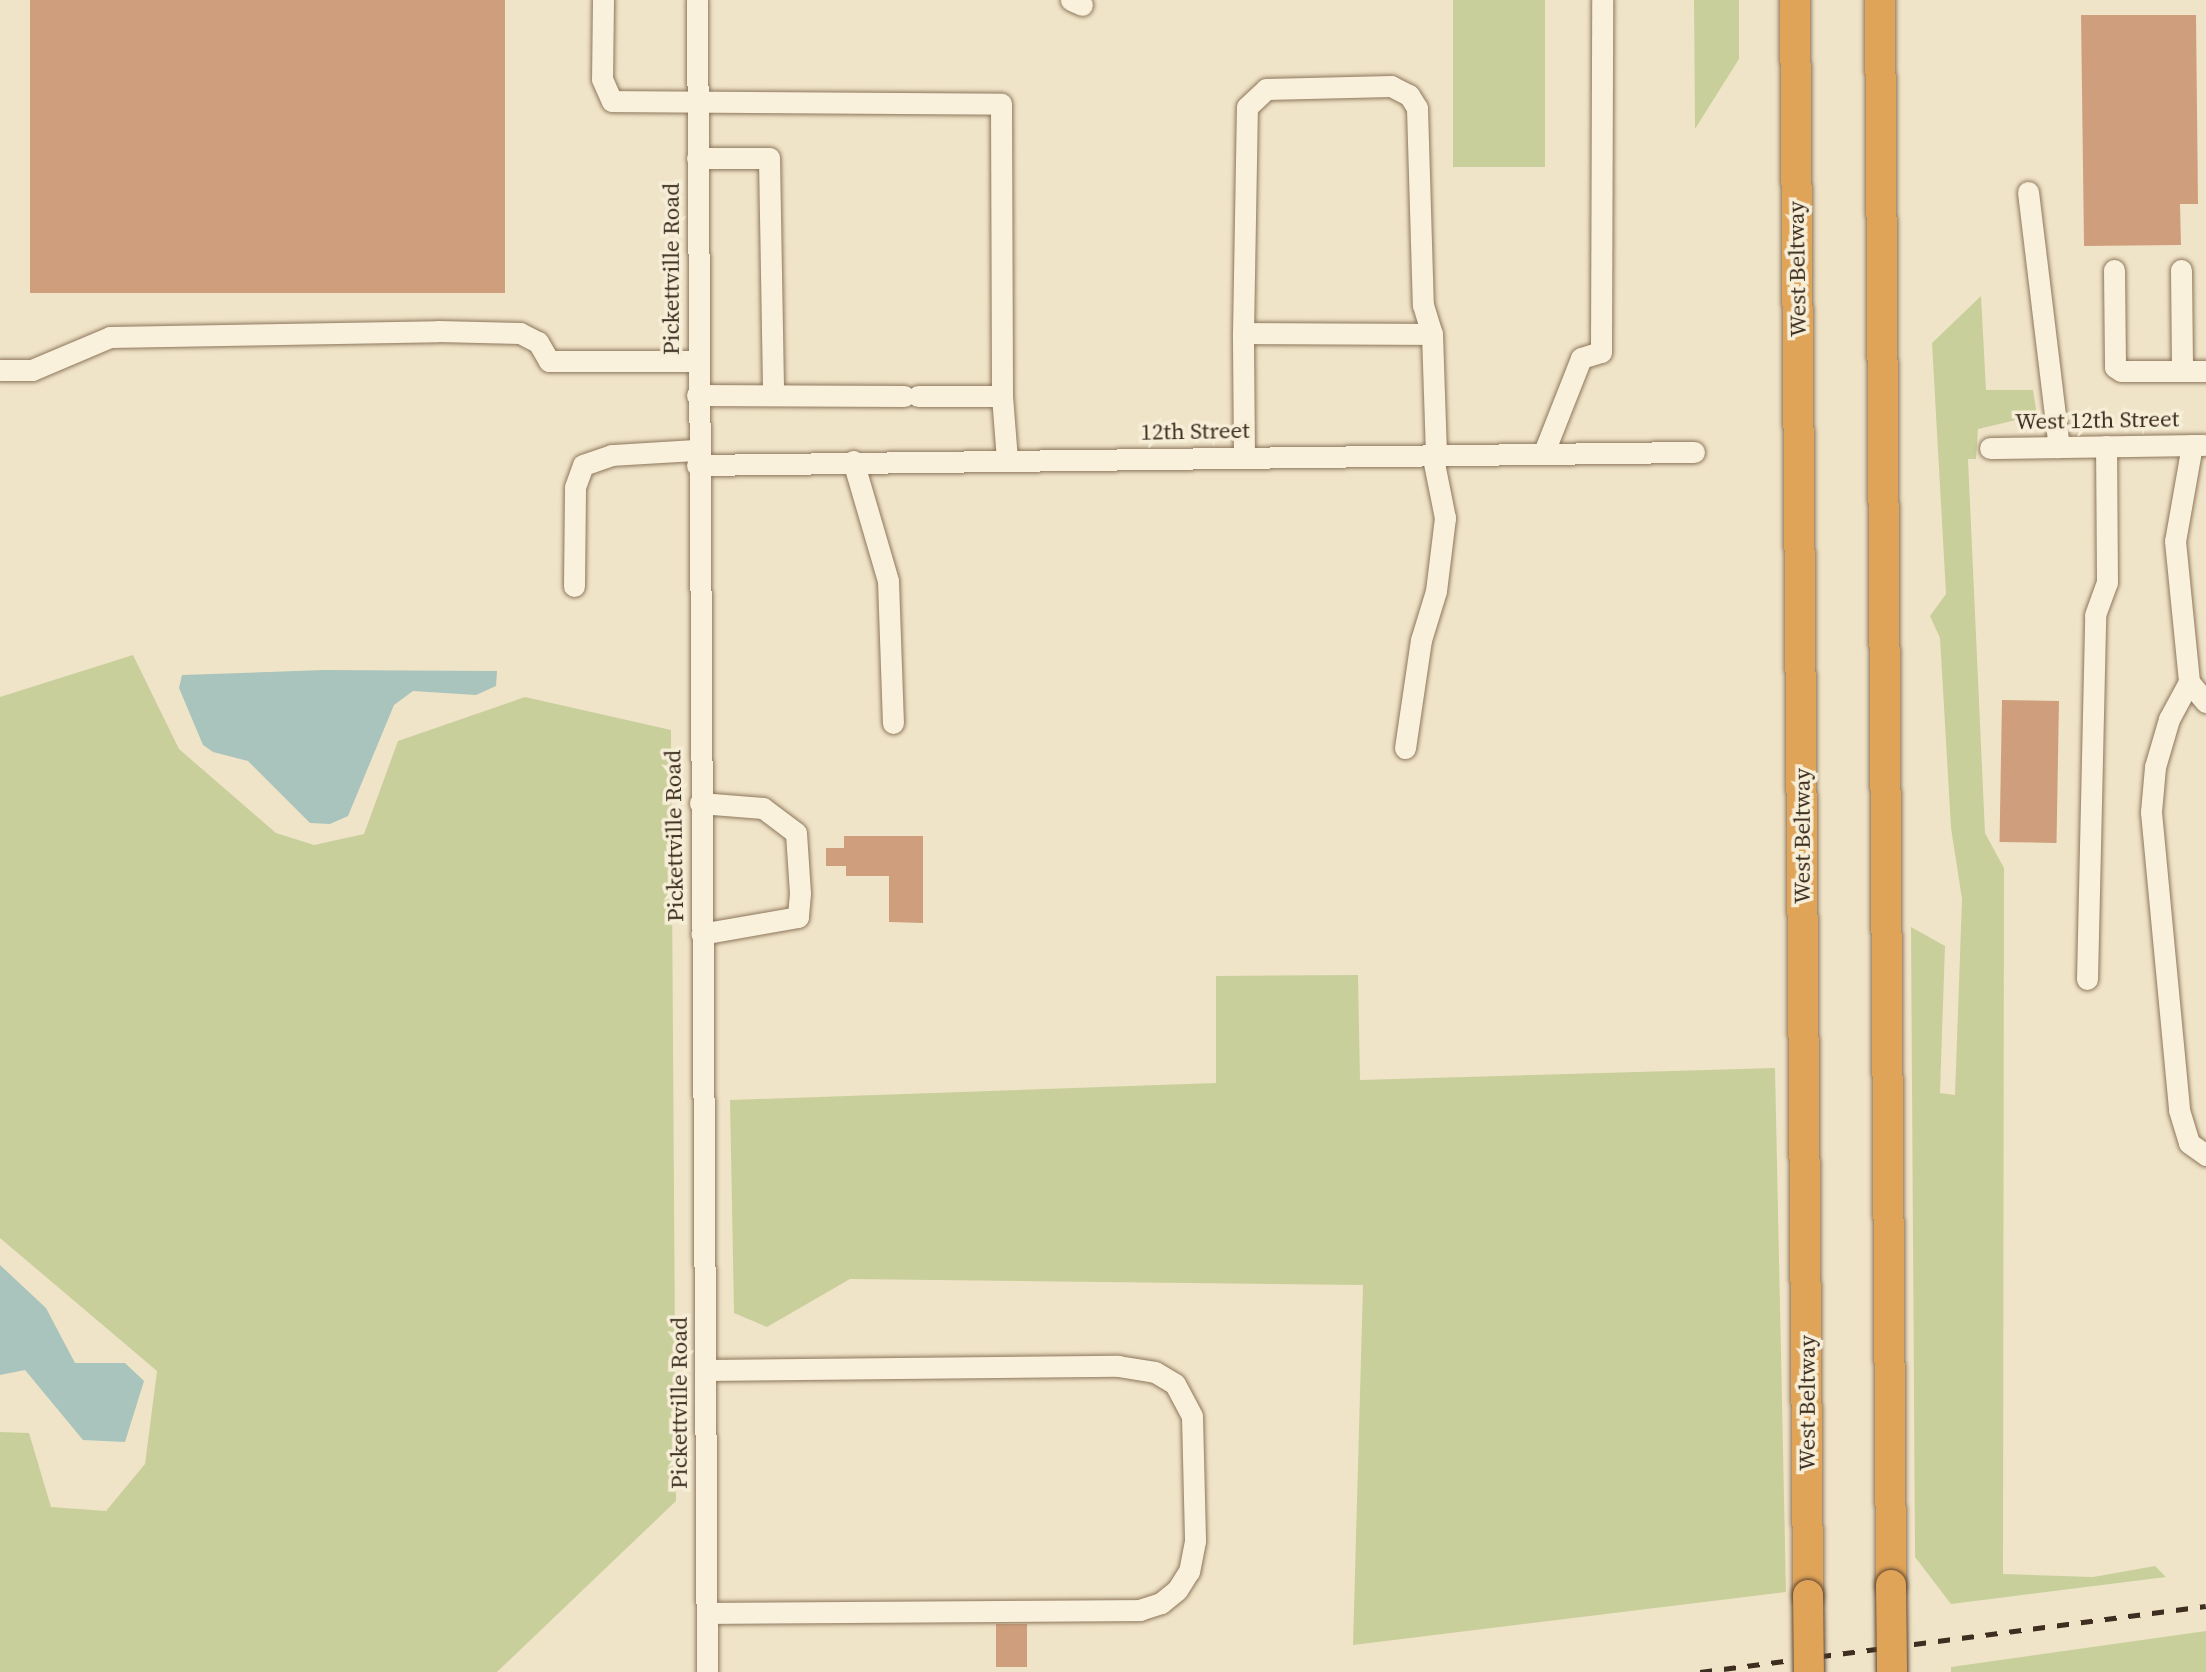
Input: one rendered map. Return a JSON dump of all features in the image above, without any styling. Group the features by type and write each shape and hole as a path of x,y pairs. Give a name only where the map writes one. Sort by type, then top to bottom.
{"highway":[{"name":"West Beltway","path":"1795,0 1809,1672"},
{"path":"1880,0 1892,1672"}],"street":[{"path":"603,0 602,79 612,101 697,104 1001,104 1002,396 1007,459"},
{"name":"Pickettville Road","path":"696,0 707,1672"},
{"path":"1544,452 1581,358 1601,352 1602,0"},
{"path":"1244,457 1247,107 1266,89 1391,86 1409,95 1418,108 1423,305 1433,334 1434,453 1446,518 1405,748"},
{"path":"697,158 769,158 773,396"},
{"path":"2028,192 2059,447"},
{"path":"2114,270 2115,367 2206,371"},
{"path":"2181,270 2182,371"},
{"path":"0,370 32,370 110,337 424,331 520,333 538,342 549,361 697,361"},
{"path":"1243,333 1433,334"},
{"path":"697,395 1002,396"},
{"path":"2199,445 2175,541 2193,670 2206,702"},
{"name":"West 12th Street","path":"1990,448 2199,445"},
{"path":"2087,979 2095,615 2107,582 2106,446"},
{"name":"12th Street","path":"574,586 575,487 583,465 612,455 853,461 1694,452"},
{"path":"853,461 888,581 892,723"},
{"path":"2193,670 2169,719 2155,767 2151,812 2179,1110 2189,1143 2206,1155"},
{"path":"700,803 763,808 796,833 800,893 798,917 701,934"},
{"path":"705,1370 1118,1366 1156,1373 1175,1384 1192,1416 1195,1541 1189,1571 1177,1590 1161,1603 1140,1610 707,1613"}],"green space":[{"path":"1453,0 1545,0 1545,167 1453,167"},
{"path":"1694,0 1739,0 1739,59 1695,129"},
{"path":"1981,296 1986,390 2033,390 2037,415 1978,429 1976,459 1968,459 1985,833 2004,868 2003,1574 2093,1577 2155,1566 2166,1577 1951,1604 1915,1557 1911,927 1945,946 1940,1093 1955,1095 1962,899 1951,828 1940,638 1930,616 1946,594 1932,343"},
{"path":"133,655 179,749 276,833 314,845 364,834 398,741 525,697 671,730 676,1501 497,1672 0,1672 0,1432 29,1433 51,1507 106,1511 145,1464 157,1371 0,1238 0,697"},
{"path":"1358,975 1360,1080 1775,1068 1786,1592 1353,1645 1363,1285 850,1279 767,1327 734,1313 730,1100 1216,1083 1216,976"},
{"path":"2206,1631 2206,1672 1951,1672 1951,1667"}],"water":[{"path":"324,670 497,671 496,686 476,695 413,691 394,705 348,816 330,824 310,823 248,761 213,752 203,745 179,688 182,675"},
{"path":"0,1265 46,1308 75,1363 125,1363 144,1381 125,1442 83,1440 25,1370 0,1375"}],"building":[{"path":"30,0 505,0 505,293 30,293"},
{"path":"2081,15 2196,15 2198,204 2180,204 2181,245 2084,246"},
{"path":"2002,700 2059,701 2057,843 2000,842"},
{"path":"844,836 923,836 923,923 889,922 889,876 846,876 846,866 826,866 826,848 844,848"},
{"path":"996,1624 1027,1624 1027,1667 996,1667"}],"railway":[{"path":"1700,1672 2206,1606"}]}
